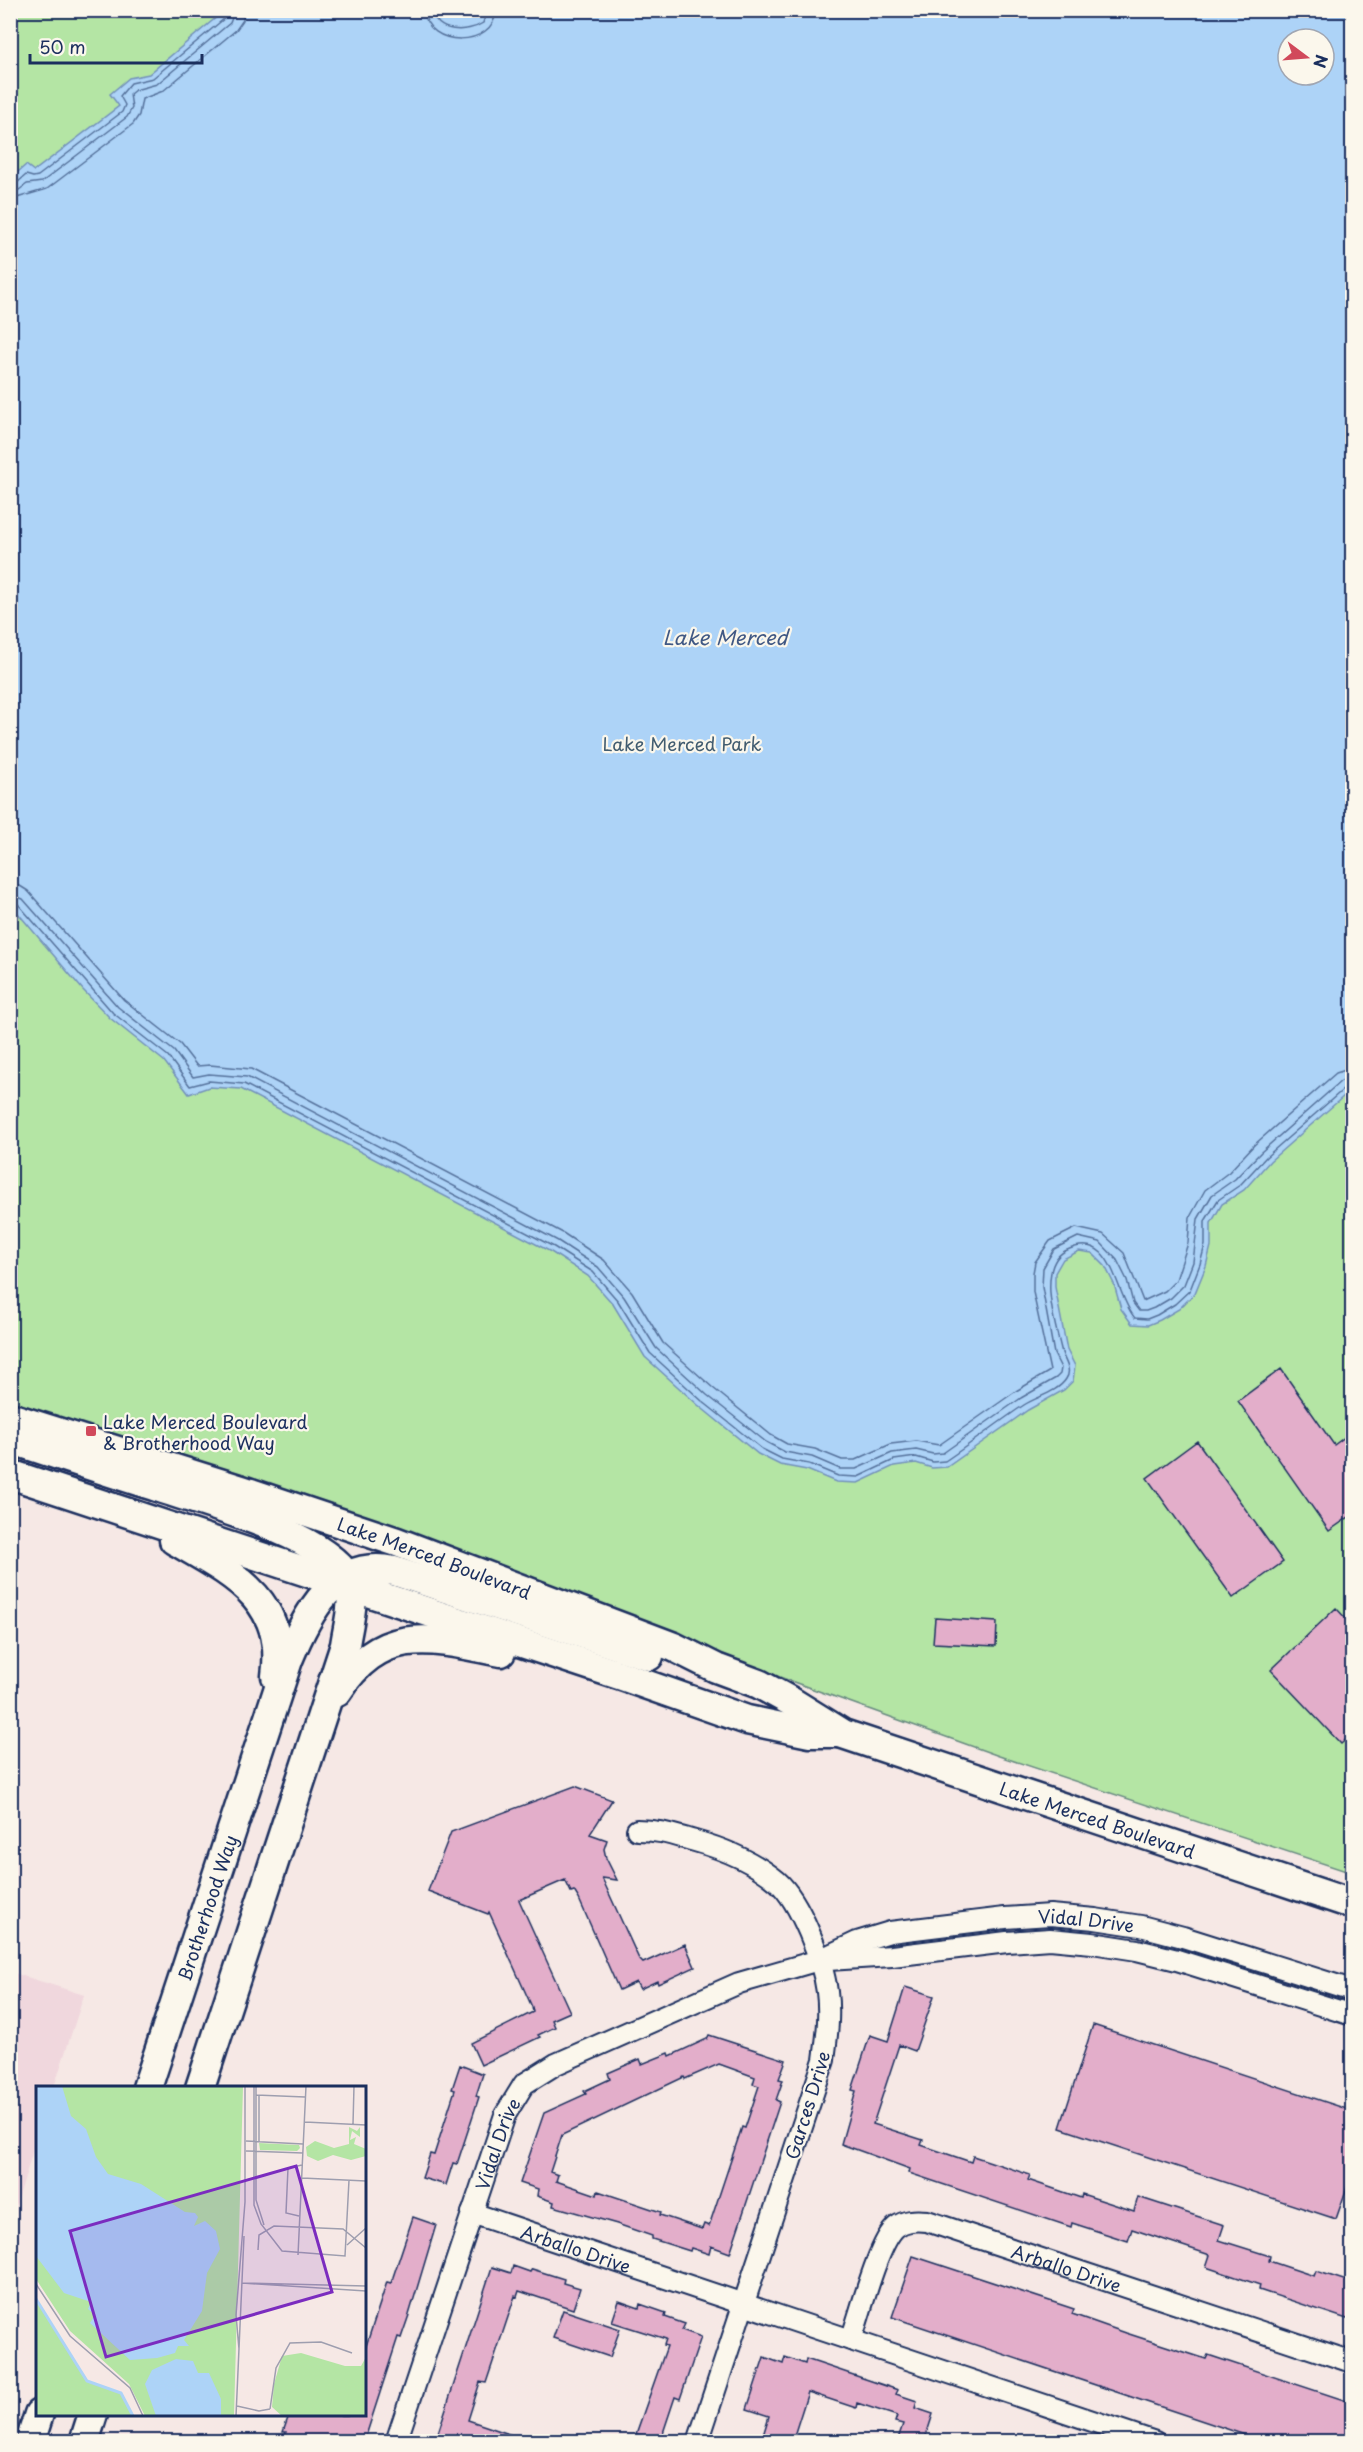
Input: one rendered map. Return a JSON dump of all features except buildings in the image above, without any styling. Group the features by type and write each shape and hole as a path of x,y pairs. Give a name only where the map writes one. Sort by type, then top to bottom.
{"main road":[{"name":"Lake Merced Boulevard","path":"10,1418 231,1486 397,1542 656,1639 716,1668 759,1684 843,1734 1353,1904"},
{"path":"10,1439 275,1527 320,1552 339,1567 345,1581 351,1607 345,1645 201,2086"},
{"name":"Lake Merced Boulevard","path":"10,1474 345,1581 747,1720 810,1733 843,1734"},
{"path":"128,1513 241,1581 263,1605 271,1620 278,1654 274,1691 266,1725"},
{"path":"266,1725 297,1639 307,1619 345,1581 366,1570 394,1572 660,1659 716,1668"},
{"path":"315,1740 338,1691 359,1664 385,1648 411,1640 439,1640 622,1676"},
{"name":"Brotherhood Way","path":"148,2086 266,1725"},
{"path":"30,2442 39,2416"},
{"path":"84,2442 93,2416"}],"street":[{"name":"Garces Drive","path":"637,1830 660,1830 714,1846 747,1861 778,1882 802,1915 819,1960 827,1991 829,2025 824,2060 698,2442"},
{"name":"Vidal Drive","path":"396,2442 505,2115 524,2084 556,2064 739,1983 819,1960 857,1942 890,1932 1005,1918 1050,1915 1142,1926 1353,1990"},
{"name":"Vidal Drive","path":"819,1960 892,1956 1006,1942 1050,1940 1092,1943 1137,1950 1177,1960 1353,2015"},
{"name":"Arballo Drive","path":"471,2213 1155,2442"},
{"name":"Arballo Drive","path":"851,2340 884,2242 895,2228 909,2220 927,2221 1353,2361"}],"shaded area":[{"path":"11,1972 84,1995 54,2086 36,2086 36,2141 11,2222"}],"green space":[{"name":"Lake Merced","path":"10,11 1352,11 1352,1873 999,1756 699,1648 11,1410"}],"water":[{"name":"Lake Merced","path":"481,10 1352,11 1352,1089 1270,1161 1244,1190 1222,1204 1211,1223 1211,1246 1195,1293 1179,1309 1148,1325 1132,1324 1121,1309 1114,1284 1105,1266 1092,1253 1079,1251 1063,1259 1055,1273 1055,1287 1067,1350 1075,1366 1073,1381 1064,1390 1028,1410 947,1467 932,1468 916,1463 894,1466 858,1483 836,1482 807,1470 780,1465 758,1454 698,1405 645,1357 613,1304 588,1276 551,1252 241,1089 209,1087 189,1094 164,1061 110,1018 83,990 11,905 11,178 26,165 34,171 119,106 110,94 129,78 149,74 224,11 444,11 457,16"}],"place":[{"name":"Lake Merced Boulevard & Brotherhood Way","path":"91,1431"}],"park label":[{"name":"Lake Merced Park","path":"682,743"}]}
